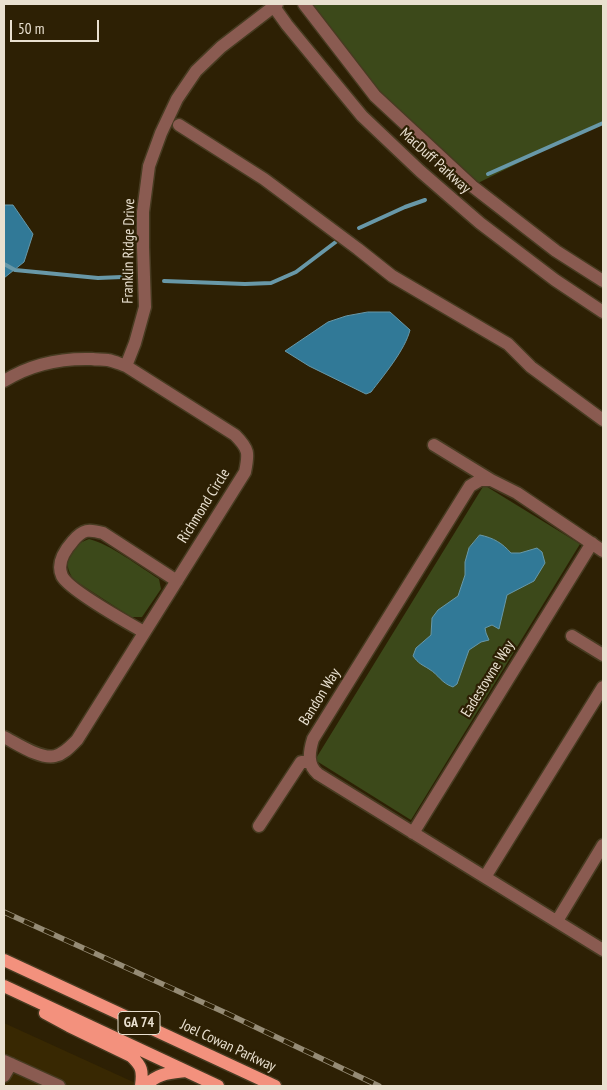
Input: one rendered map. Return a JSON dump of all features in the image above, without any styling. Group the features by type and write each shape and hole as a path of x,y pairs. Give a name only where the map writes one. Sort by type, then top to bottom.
{"main road":[{"name":"Joel Cowan Parkway","path":"4,960 275,1086"},
{"name":"GA 74","path":"4,986 218,1086"},
{"path":"24,995 48,1015 131,1056 138,1062 141,1068 141,1086"},
{"path":"146,1086 160,1075 186,1071"}],"street":[{"name":"MacDuff Parkway","path":"304,4 375,96 430,148 472,186 556,251 603,281"},
{"name":"MacDuff Parkway","path":"274,5 287,25 362,116 420,171 480,223 555,280 603,312"},
{"name":"Franklin Ridge Drive","path":"126,366 135,343 145,307 143,212 149,166 161,133 177,99 196,71 221,47 274,5"},
{"path":"179,124 264,179 392,276 508,344 531,368 603,420"},
{"name":"Richmond Circle","path":"4,381 18,372 58,360 108,360 126,366 235,435 245,444 248,456 245,472 77,740 67,750 55,756 44,757 4,737"},
{"path":"434,445 491,480 517,493 603,551"},
{"name":"Bandon Way","path":"310,762 309,750 313,739 470,486 480,480 491,480"},
{"path":"144,632 72,587 62,576 60,562 67,548 79,534 91,530 103,533 177,581"},
{"name":"Eadestowne Way","path":"413,832 592,543"},
{"path":"572,636 603,655"},
{"path":"485,877 603,687"},
{"path":"259,826 301,762 310,762 313,770 318,774 603,950"},
{"path":"557,921 603,846"},
{"path":"6,1067 59,1086"}],"shaded area":[{"path":"4,1023 142,1086 4,1086"}],"green space":[{"path":"304,4 603,4 603,121 472,186 375,96"},
{"path":"484,485 580,544 411,820 315,760"},
{"path":"89,539 115,551 159,579 161,589 142,617 131,617 74,580 68,567 69,555 76,546"}],"water":[{"path":"4,205 13,205 33,234 24,262 4,278"},
{"path":"368,312 390,312 410,330 399,354 371,392 366,394 309,366 285,351 328,322"},
{"path":"480,535 497,541 511,553 520,553 537,548 542,552 545,563 534,581 507,595 499,629 492,625 485,628 489,640 481,642 469,650 457,684 453,687 413,656 416,648 431,635 432,618 438,610 458,596 465,575 465,562 469,548"}],"waterway":[{"path":"488,174 603,123"},
{"path":"359,228 425,200"},
{"path":"164,281 271,283 296,272 337,241"},
{"path":"4,264 15,270 98,278 122,277"}],"railway":[{"path":"4,912 226,1013 379,1086"}]}
